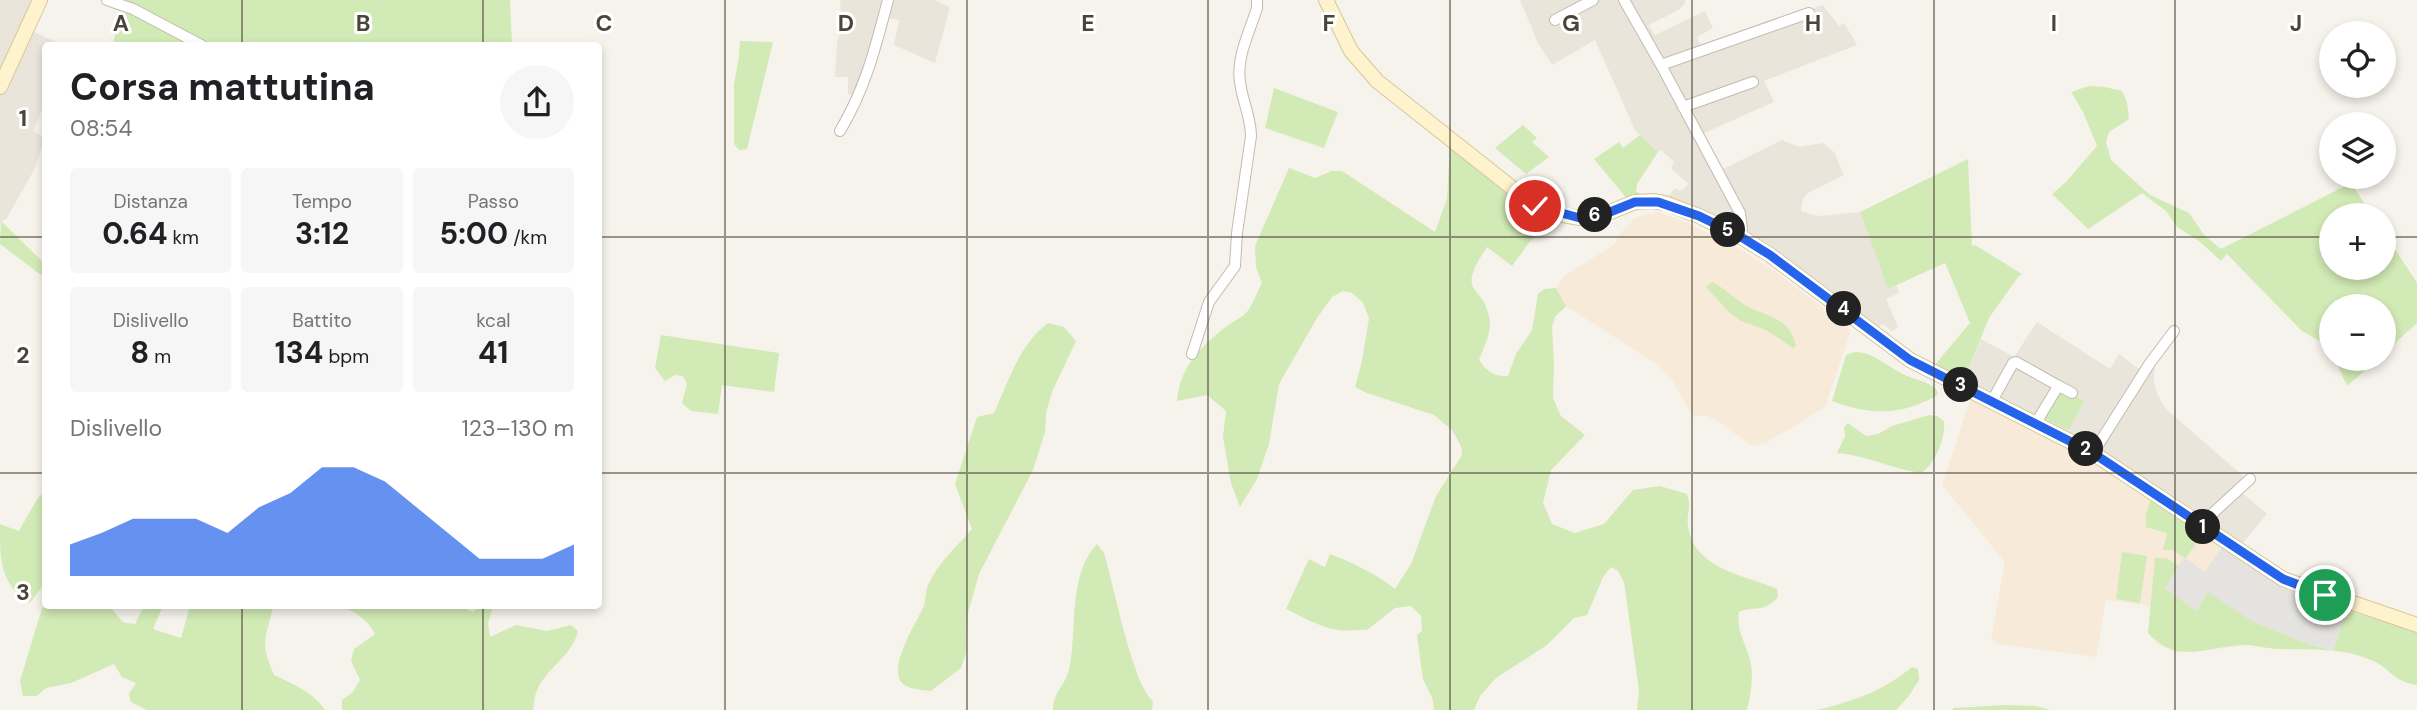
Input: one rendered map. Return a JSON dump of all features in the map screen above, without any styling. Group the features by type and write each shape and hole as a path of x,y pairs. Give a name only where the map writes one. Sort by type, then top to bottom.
{"street":[{"path":"0,88 40,0"},
{"path":"107,0 133,9 195,42"},
{"path":"840,131 857,102 870,67 888,0"},
{"path":"1192,354 1209,302 1235,266 1251,127 1239,68 1257,0"},
{"path":"1326,0 1345,41 1358,61 1377,81 1535,206 1580,218 1610,212 1635,202 1658,202 1699,216 1738,235 1770,255 1910,360 2093,453 2283,579 2417,625"},
{"path":"1555,20 1593,0"},
{"path":"1623,0 1740,213 1742,223 1738,235"},
{"path":"1661,65 1809,13"},
{"path":"1683,107 1753,82"},
{"path":"2093,453 2150,363 2174,331"},
{"path":"1992,401 2012,363 2016,362 2072,393"},
{"path":"2036,423 2057,385"},
{"path":"2200,525 2250,479"}],"shaded area":[{"path":"0,0 34,0 0,81"},
{"path":"840,0 934,0 950,7 935,63 894,45 899,20 883,17 857,96 848,94 848,77 835,77 837,43 842,25"},
{"path":"1520,0 1685,0 1679,10 1649,25 1655,35 1705,11 1713,28 1697,37 1702,48 1823,5 1839,26 1844,23 1857,45 1764,81 1774,102 1702,134 1721,170 1782,140 1799,147 1823,143 1834,152 1844,175 1808,193 1803,199 1801,211 1818,216 1860,212 1888,289 1897,286 1899,293 1886,299 1898,327 1892,331 1882,324 1878,328 1667,198 1675,188 1682,191 1688,184 1671,168 1674,162 1661,150 1658,152 1635,130 1595,40 1552,65 1538,43"},
{"path":"32,31 56,42 42,42 42,110 33,131 42,136 42,147 34,170 7,218 0,223 0,96"},
{"path":"1657,212 1679,219 1735,246 1776,272 1851,330 1825,407 1766,443 1752,446 1715,419 1704,415 1693,417 1672,380 1655,363 1566,306 1556,288 1563,277 1615,244 1617,237 1635,218"},
{"path":"2037,322 2110,369 2119,354 2143,372 2155,364 2154,382 2158,396 2167,410 2250,482 2240,491 2267,514 2241,545 1963,382 1981,339 2014,357"},
{"path":"1971,397 2091,456 2281,585 2346,610 2277,649 2246,645 2175,652 2158,644 2148,633 2151,606 2106,600 2096,657 1998,644 1991,639 2005,562 1942,485"},
{"path":"2223,546 2281,585 2346,610 2333,650 2303,642 2253,622 2208,592 2196,611 2165,588 2184,557 2205,572"}],"green space":[{"path":"118,0 510,0 512,42 205,42 163,19"},
{"path":"124,10 183,42 114,42 117,22"},
{"path":"740,41 773,42 747,149 739,150 734,144 734,84"},
{"path":"2089,86 2122,91 2127,102 2129,119 2109,132 2106,142 2111,160 2150,195 2189,213 2204,235 2221,249 2339,189 2355,189 2364,203 2319,203 2319,280 2396,280 2396,251 2417,283 2417,323 2396,342 2396,294 2319,294 2319,341 2302,331 2227,254 2221,261 2199,241 2177,227 2166,211 2142,193 2088,229 2052,194 2097,146 2083,112 2071,92"},
{"path":"1274,88 1338,112 1324,148 1265,128"},
{"path":"1523,125 1537,138 1532,142 1549,157 1526,174 1495,148"},
{"path":"1640,135 1658,152 1637,184 1636,191 1640,194 1628,200 1594,159 1619,142 1623,148"},
{"path":"1450,146 1550,226 1531,240 1512,266 1487,247 1472,274 1472,282 1483,300 1490,322 1479,360 1495,374 1508,376 1516,354 1532,330 1538,294 1544,289 1556,288 1566,306 1555,317 1552,327 1553,398 1561,416 1585,435 1551,470 1543,503 1552,524 1575,533 1604,524 1633,490 1660,486 1687,494 1688,526 1692,541 1700,552 1723,569 1777,589 1778,597 1768,606 1739,612 1740,631 1752,673 1747,710 1637,710 1639,690 1624,582 1618,571 1611,567 1603,577 1587,615 1574,618 1547,645 1496,678 1480,696 1474,710 1434,710 1433,700 1423,679 1417,635 1422,631 1421,616 1411,606 1395,608 1367,630 1346,631 1319,625 1286,609 1309,559 1325,567 1330,554 1364,569 1395,589 1411,564 1436,496 1462,455 1461,446 1452,430 1434,415 1355,387 1369,318 1363,303 1352,293 1343,291 1332,297 1279,384 1269,444 1257,479 1240,507 1231,483 1223,437 1226,411 1207,395 1177,401 1182,379 1198,352 1246,313 1253,302 1262,283 1256,267 1255,246 1289,168 1315,178 1332,171 1342,171 1435,232 1447,199"},
{"path":"1968,159 1972,246 1975,245 2022,274 1989,318 1963,382 1933,367 1970,323 1945,263 1888,289 1860,212"},
{"path":"1,221 42,261 42,276 0,244"},
{"path":"1712,282 1743,304 1782,323 1793,336 1796,346 1793,348 1766,330 1741,321 1729,312 1706,287"},
{"path":"1048,323 1064,327 1076,341 1052,392 1046,413 1045,432 1033,470 979,574 968,613 966,653 961,668 931,691 914,689 901,682 898,665 924,606 926,590 932,577 972,529 955,484 977,417 994,413 1022,352"},
{"path":"661,335 779,353 774,392 722,385 718,414 691,411 682,403 687,384 683,376 675,375 665,381 655,368"},
{"path":"1855,352 1869,355 1905,375 1929,384 1938,394 1908,408 1886,411 1854,408 1832,401 1846,355"},
{"path":"2340,371 2364,371 2347,386"},
{"path":"2063,391 2084,401 2069,430 2044,416 2056,392"},
{"path":"1929,415 1944,421 1944,428 1935,457 1921,473 1837,453 1845,436 1844,427 1848,423 1866,436"},
{"path":"42,494 42,587 30,603 20,596 7,580 0,549 0,524 19,531"},
{"path":"2153,495 2198,527 2191,536 2198,541 2186,558 2172,550 2163,550 2167,533 2146,527 2146,513"},
{"path":"1097,544 1104,553 1131,655 1138,676 1153,701 1152,710 1053,710 1055,698 1069,670 1077,587 1081,572"},
{"path":"2122,552 2147,556 2140,603 2116,599"},
{"path":"2155,558 2166,558 2179,566 2165,588 2195,610 2208,591 2268,627 2316,646 2333,650 2346,610 2417,632 2417,685 2402,681 2371,660 2338,651 2277,649 2249,645 2184,652 2172,649 2148,633"},
{"path":"42,608 112,609 123,622 135,624 142,609 162,609 153,629 181,638 189,609 272,609 265,647 274,675 309,693 325,710 147,710 131,702 129,694 136,683 122,677 114,664 71,683 46,688 37,696 23,696 20,681"},
{"path":"348,609 466,609 473,612 477,609 492,609 488,623 490,637 516,625 547,631 571,625 578,631 570,648 540,684 533,710 342,710 342,700 353,692 360,680 351,661 354,649 375,634 361,617"},
{"path":"1912,667 1918,669 1919,680 1896,710 1818,710 1868,694 1890,683"},
{"path":"2036,706 2051,710 1953,710 1953,708"}],"route":[{"path":"1535,206 1580,218 1610,212 1635,202 1652,201 1699,216 1738,235 1770,255 1910,360 2093,453 2283,579 2325,595"}]}
